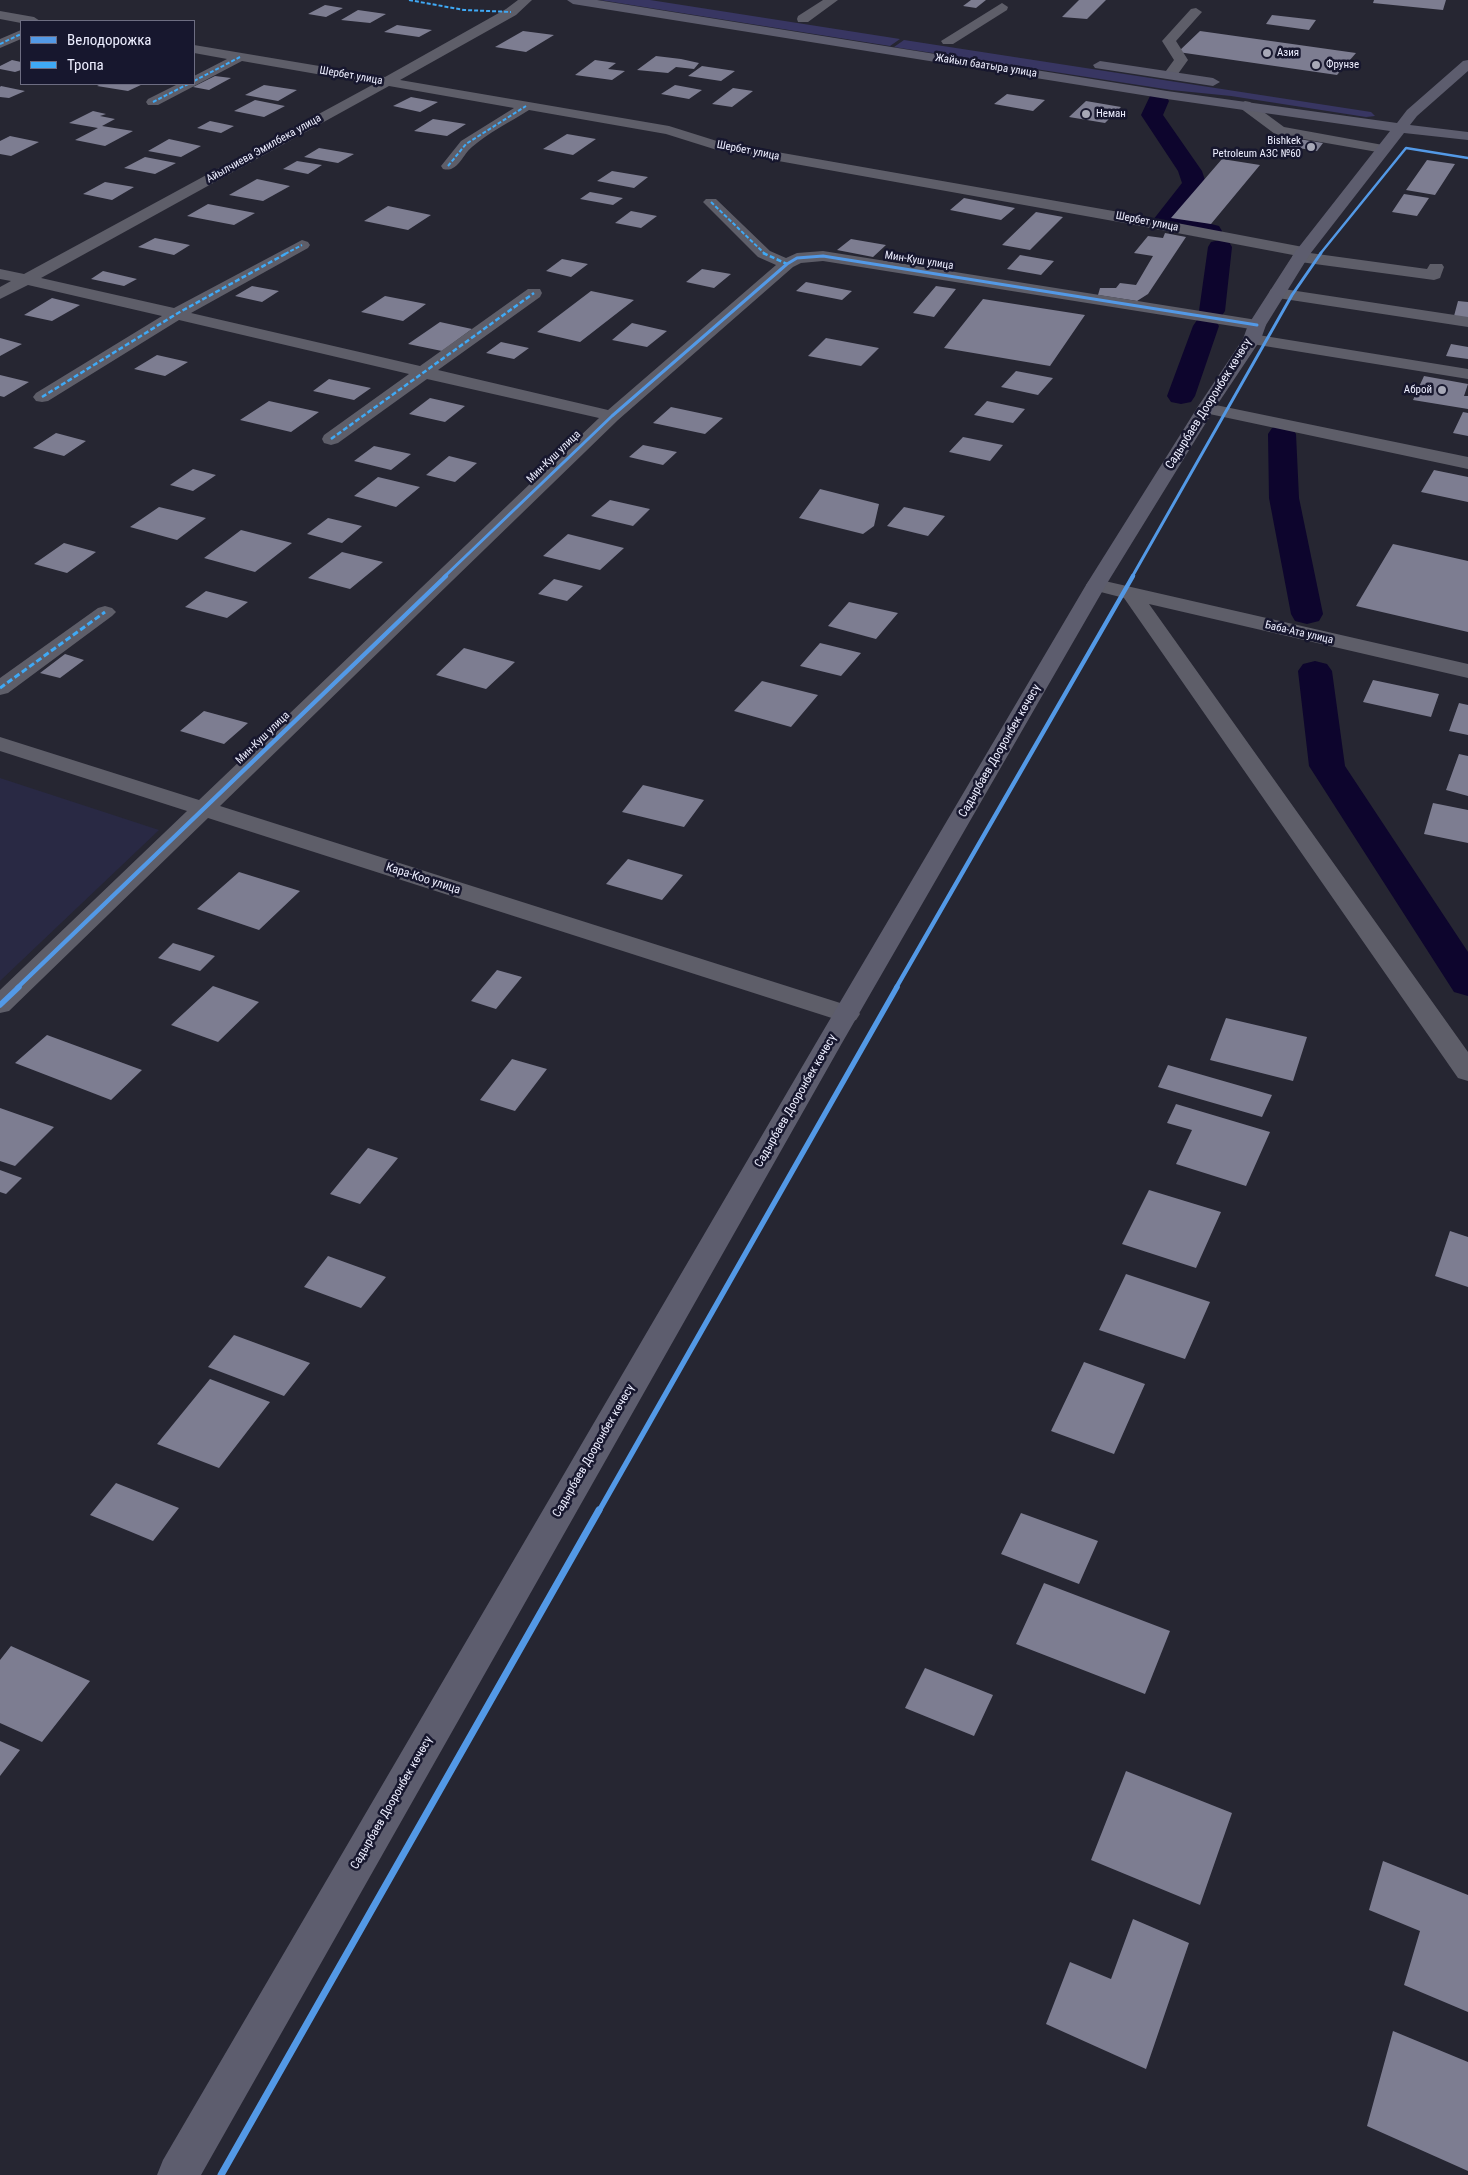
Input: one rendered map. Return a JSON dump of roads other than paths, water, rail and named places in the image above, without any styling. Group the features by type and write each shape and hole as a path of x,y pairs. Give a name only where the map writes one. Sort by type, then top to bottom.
{"main road":[{"name":"Жайыл баатыра улица","path":"573,0 1158,93 1404,123 1468,136"},
{"path":"798,18 822,22"},
{"name":"Жайыл баатыра улица","path":"943,40 967,44"},
{"path":"1083,62 1227,84"},
{"name":"Садырбаев Дооронбек көчөсү","path":"178,2175 1096,585 1302,254 1404,123 1468,64"}],"street":[{"name":"Айылчиева Эмилбека улица","path":"0,294 387,82 511,12 526,0"},
{"path":"814,0 830,1"},
{"path":"798,18 830,1"},
{"path":"943,40 1002,7"},
{"path":"1170,76 1182,60 1169,41 1196,12"},
{"path":"0,15 28,20"},
{"path":"0,44 20,34"},
{"name":"Шербет улица","path":"195,49 669,130 717,146 1119,217 1302,254 1434,276 1436,267"},
{"path":"195,80 240,57"},
{"path":"152,102 186,85"},
{"path":"1245,105 1280,131 1404,123"},
{"path":"448,166 466,144 526,106"},
{"path":"712,202 764,254 787,264"},
{"path":"42,397 178,313 302,245"},
{"name":"Мин-Куш улица","path":"0,1005 612,416 787,264 798,258 824,256 1255,332 1468,374"},
{"path":"0,274 178,313 423,374 612,416"},
{"path":"1280,288 1440,308 1442,302"},
{"path":"1280,288 1468,322"},
{"path":"331,439 534,293"},
{"path":"1206,408 1468,464"},
{"name":"Баба-Ата улица","path":"1096,585 1468,671"},
{"path":"1131,594 1468,1072"},
{"path":"0,688 104,612"},
{"name":"Кара-Коо улица","path":"0,744 847,1014"}],"waterway":[{"path":"1158,101 1152,115 1190,171 1194,183 1165,220 1210,231"},
{"path":"1212,311 1220,247"},
{"path":"1181,396 1206,326"},
{"path":"1282,434 1284,498 1307,614"},
{"path":"1315,671 1327,766 1468,983"}],"place":[{"name":"Азия","path":"1267,53"},
{"name":"Фрунзе","path":"1316,65"},
{"name":"Неман","path":"1086,114"},
{"name":"Bishkek Petroleum АЗС №60","path":"1311,147"},
{"name":"Аброй","path":"1442,390"}]}
